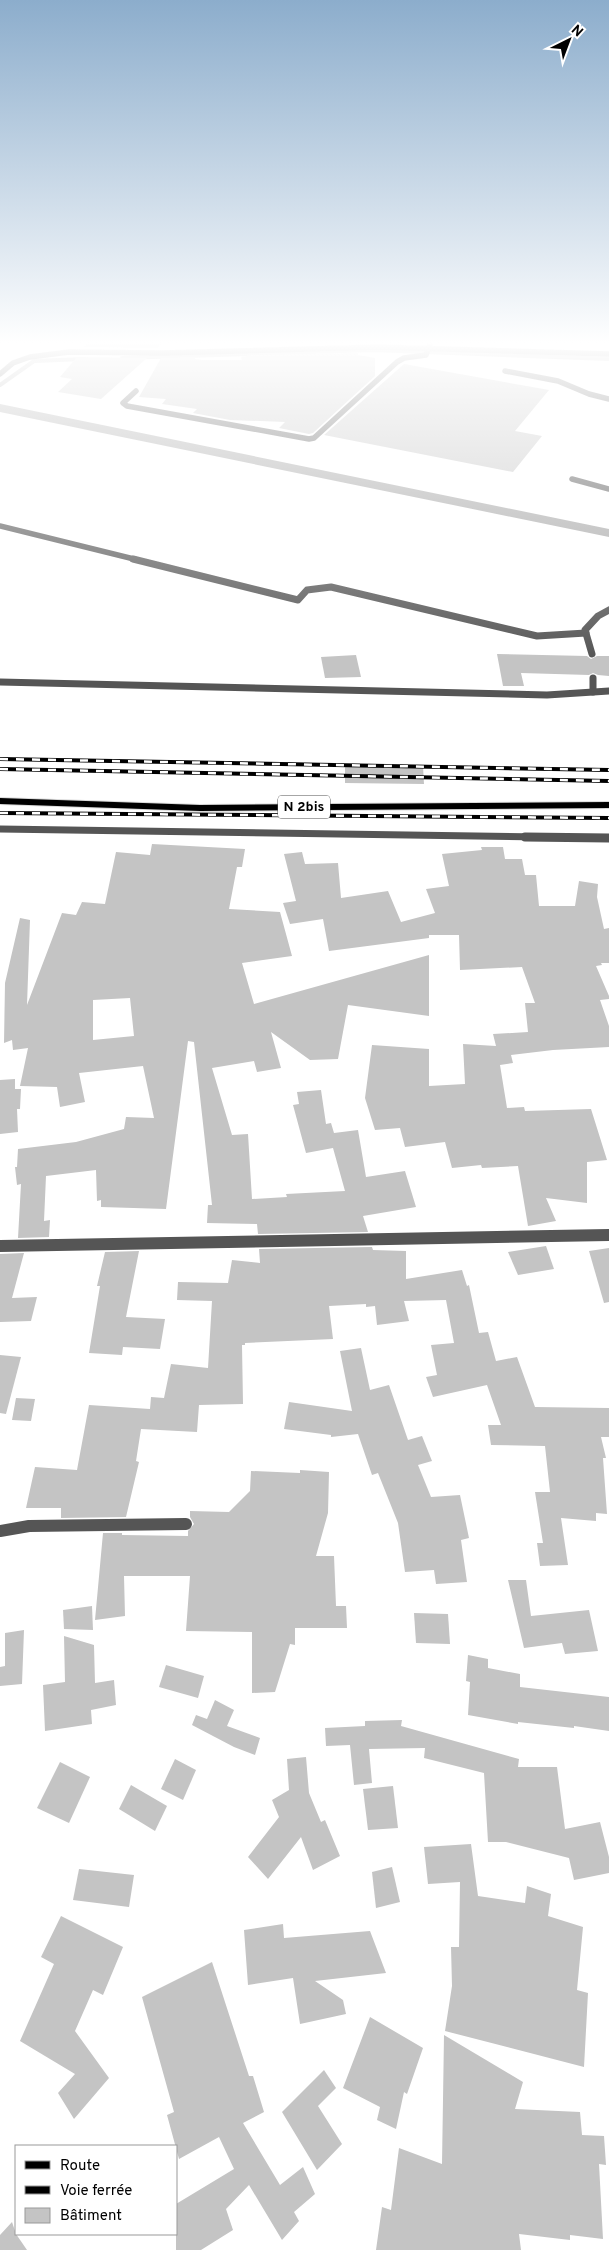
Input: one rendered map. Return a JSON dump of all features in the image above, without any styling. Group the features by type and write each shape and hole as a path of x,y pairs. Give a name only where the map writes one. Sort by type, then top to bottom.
{"main road":[{"name":"N 2bis","path":"0,801 200,808 609,805"}],"street":[{"path":"572,478 609,489"},
{"path":"0,526 298,600 307,590 331,588 348,590 537,636 586,633"},
{"path":"592,654 585,630 598,616 609,610"},
{"path":"593,678 593,692"},
{"path":"0,682 537,694 609,691"},
{"path":"0,829 609,838"},
{"path":"0,1246 609,1234"},
{"path":"0,1531 29,1526 186,1524"}],"building":[{"path":"396,449 532,449 513,472"},
{"path":"497,654 587,656 591,659 597,656 609,656 609,676 593,673 589,675 521,673 524,686 503,686"},
{"path":"356,655 361,677 325,678 321,657"},
{"path":"345,765 423,766 424,784 345,783"},
{"path":"152,844 245,849 242,867 237,867 229,909 280,912 292,956 242,963 254,1004 429,955 429,1016 348,1005 338,1059 310,1060 271,1032 281,1068 257,1072 254,1061 212,1068 232,1135 248,1134 252,1199 287,1197 286,1194 345,1191 333,1148 306,1153 293,1105 299,1104 297,1092 321,1090 326,1124 331,1123 334,1133 358,1130 366,1177 405,1171 416,1207 363,1216 368,1232 258,1234 257,1224 207,1223 208,1205 212,1205 194,1042 188,1041 166,1209 101,1207 101,1200 97,1201 96,1170 46,1176 44,1221 50,1220 49,1237 18,1238 21,1184 17,1185 15,1167 17,1167 18,1149 76,1142 124,1129 126,1117 154,1118 143,1066 79,1073 85,1102 60,1107 57,1087 20,1086 28,1048 13,1050 12,1040 4,1043 5,983 20,918 30,920 27,1005 62,913 76,915 82,902 105,904 116,852 150,855","holes":["130,998 134,1036 93,1040 93,1000"]},
{"path":"481,847 503,847 505,859 522,859 525,875 536,875 539,906 575,906 579,881 598,884 597,897 604,929 609,928 609,963 601,963 602,965 596,966 609,996 609,999 600,1000 609,1026 609,1047 553,1050 511,1055 513,1063 500,1065 507,1108 524,1107 525,1111 591,1109 607,1160 587,1162 587,1203 546,1198 556,1221 528,1226 518,1166 482,1168 481,1165 452,1168 445,1142 405,1147 400,1128 375,1130 365,1098 372,1045 429,1049 429,1086 465,1084 463,1044 496,1046 493,1034 528,1032 525,1003 535,1003 522,967 460,970 459,935 429,935 429,938 329,951 323,919 290,924 283,903 296,901 284,854 302,852 305,864 338,863 341,898 388,891 401,922 435,913 426,889 449,886 442,854 482,850"},
{"path":"15,1079 15,1089 21,1089 20,1109 17,1109 18,1132 0,1134 0,1080"},
{"path":"546,1246 554,1269 518,1275 508,1252"},
{"path":"372,1247 373,1250 406,1251 406,1279 462,1270 467,1286 469,1285 479,1333 488,1332 496,1361 517,1357 535,1407 609,1408 609,1437 601,1437 606,1458 603,1458 607,1514 596,1513 596,1521 561,1518 568,1565 540,1566 537,1543 543,1543 535,1492 550,1492 545,1446 491,1445 488,1425 501,1425 487,1385 433,1397 426,1377 437,1375 431,1345 454,1343 446,1300 404,1301 409,1321 377,1325 375,1306 366,1307 366,1304 329,1306 333,1339 245,1343 245,1345 242,1345 243,1404 199,1405 197,1432 141,1429 136,1461 139,1462 126,1517 61,1518 61,1508 26,1508 35,1467 77,1470 89,1405 150,1409 151,1397 164,1398 171,1364 208,1368 212,1301 177,1300 178,1282 228,1283 232,1260 260,1263 259,1249"},
{"path":"609,1248 609,1302 604,1303 589,1251"},
{"path":"139,1251 126,1317 165,1319 160,1349 123,1347 122,1355 89,1353 100,1286 97,1286 105,1252"},
{"path":"24,1253 12,1298 37,1297 31,1321 0,1322 0,1254"},
{"path":"361,1348 370,1390 389,1385 408,1440 422,1436 432,1461 418,1465 431,1497 460,1495 469,1538 461,1540 467,1582 436,1584 434,1570 405,1572 398,1523 378,1473 372,1475 358,1434 331,1437 331,1435 284,1429 289,1402 352,1411 340,1351"},
{"path":"0,1355 21,1357 6,1414 0,1413"},
{"path":"16,1398 35,1399 31,1421 12,1420"},
{"path":"300,1470 329,1472 328,1513 316,1556 334,1556 336,1606 346,1606 347,1628 295,1628 295,1645 290,1644 275,1692 252,1693 252,1632 186,1631 190,1576 124,1576 125,1616 95,1620 103,1533 188,1536 188,1531 194,1524 190,1517 190,1511 229,1512 250,1491 251,1471 300,1473"},
{"path":"508,1580 526,1580 531,1616 589,1610 598,1651 565,1654 562,1643 524,1648"},
{"path":"92,1606 93,1630 64,1629 63,1610"},
{"path":"414,1613 448,1614 450,1644 416,1643"},
{"path":"24,1630 22,1684 0,1686 0,1667 5,1666 5,1633"},
{"path":"64,1636 94,1645 95,1683 114,1680 116,1705 91,1710 92,1724 45,1731 43,1685 65,1682"},
{"path":"468,1655 488,1659 488,1668 520,1674 520,1687 609,1697 609,1731 574,1726 574,1728 518,1722 518,1724 468,1715 470,1682 466,1681"},
{"path":"166,1665 204,1676 198,1698 159,1687"},
{"path":"215,1700 234,1710 227,1726 260,1738 255,1755 234,1747 192,1725 196,1715 207,1719"},
{"path":"402,1720 401,1726 519,1759 518,1767 557,1767 565,1829 600,1822 609,1857 609,1873 574,1880 569,1858 506,1842 488,1842 484,1773 424,1758 425,1748 369,1749 372,1783 354,1785 350,1745 326,1746 325,1728 365,1726 365,1721"},
{"path":"306,1757 309,1793 321,1822 325,1820 340,1856 313,1870 301,1837 268,1879 248,1857 279,1817 272,1800 289,1790 287,1759"},
{"path":"175,1759 196,1770 183,1800 161,1789"},
{"path":"60,1762 90,1777 69,1823 37,1808"},
{"path":"131,1785 167,1806 155,1831 119,1809"},
{"path":"393,1786 398,1828 368,1830 363,1789"},
{"path":"471,1844 478,1896 525,1903 527,1886 551,1894 548,1916 583,1927 577,1990 588,1993 584,2067 445,2031 452,1986 451,1947 459,1947 460,1882 428,1884 424,1847"},
{"path":"392,1867 400,1902 376,1908 372,1872"},
{"path":"79,1869 134,1875 129,1907 73,1900"},
{"path":"61,1916 123,1947 103,1995 93,1990 75,2031 109,2078 74,2119 58,2093 75,2074 20,2041 54,1964 41,1957"},
{"path":"283,1924 284,1938 370,1931 386,1973 315,1981 343,2000 346,2014 300,2024 293,1978 248,1985 244,1930"},
{"path":"212,1962 249,2076 253,2076 264,2112 243,2123 280,2185 303,2167 315,2194 294,2212 299,2221 282,2240 249,2185 226,2209 233,2230 201,2250 176,2250 178,2203 234,2169 219,2137 179,2159 178,2145 175,2145 167,2115 174,2112 142,1997"},
{"path":"370,2017 423,2048 407,2094 404,2092 396,2129 377,2120 380,2107 343,2088"},
{"path":"444,2035 523,2082 515,2109 580,2112 582,2135 604,2136 606,2165 599,2164 603,2239 570,2235 570,2240 519,2234 521,2250 376,2250 382,2207 391,2210 399,2148 442,2164"},
{"path":"324,2070 336,2088 318,2106 342,2144 317,2170 282,2112"},
{"path":"12,2222 15,2235 27,2250 0,2250 0,2235"}],"waterway":[{"path":"200,449 609,533"}],"railway":[{"path":"0,759 609,770"},
{"path":"0,769 609,781"},
{"path":"0,813 609,818"}]}
